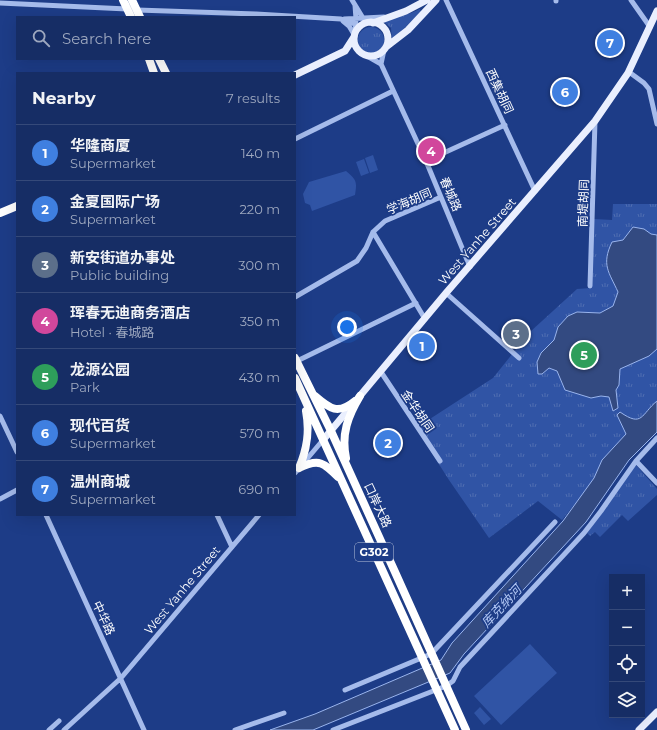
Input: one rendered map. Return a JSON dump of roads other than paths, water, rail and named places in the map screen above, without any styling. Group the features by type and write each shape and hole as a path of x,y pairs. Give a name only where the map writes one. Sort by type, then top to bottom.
{"highway":[{"path":"123,0 131,16"},
{"path":"132,0 138,13"},
{"path":"148,60 154,72"},
{"path":"160,60 166,72"},
{"path":"0,213 16,206"},
{"name":"口岸大路","path":"296,361 350,474 466,730"},
{"name":"口岸大路","path":"296,380 455,730"},
{"path":"311,393 328,406 335,409 344,409 360,396"},
{"path":"350,474 344,442 348,419 360,396"},
{"path":"297,470 307,447 309,430 304,399"},
{"path":"297,470 313,462 322,463 341,479"}],"main road":[{"path":"362,22 392,16 427,0"},
{"path":"345,51 365,55 376,55 408,30 436,0"},
{"name":"West Yanhe Street","path":"323,440 446,294 596,121 629,72 657,11"},
{"path":"362,22 378,24 386,32 387,42 385,49"},
{"path":"296,75 345,51 362,22"},
{"path":"355,35 356,47 365,55"},
{"path":"639,730 657,712"},
{"path":"646,730 657,719"}],"street":[{"name":"西集胡同","path":"446,0 536,191"},
{"path":"630,0 650,28"},
{"path":"0,3 13,2 127,8"},
{"path":"354,2 362,22"},
{"path":"138,13 256,14 290,16"},
{"path":"296,16 362,22 392,16"},
{"path":"341,19 349,26 355,35"},
{"path":"365,55 381,64 385,49"},
{"name":"春城路","path":"381,64 426,161 470,267"},
{"path":"629,72 644,83 649,89 657,124"},
{"path":"296,139 393,91"},
{"name":"南堤胡同","path":"590,286 596,121"},
{"path":"426,161 504,125"},
{"name":"学海胡同","path":"296,296 357,261 366,248 373,232 386,221 441,198"},
{"path":"373,232 425,319"},
{"path":"446,294 519,358"},
{"path":"296,361 416,303"},
{"name":"金华胡同","path":"380,372 440,461"},
{"path":"0,416 16,450"},
{"path":"333,730 453,681 460,667 584,533 636,461 657,438"},
{"name":"West Yanhe Street","path":"297,470 323,440"},
{"path":"636,461 657,483"},
{"path":"0,499 16,491"},
{"name":"中华路","path":"46,516 144,730"},
{"path":"217,516 232,547"},
{"name":"West Yanhe Street","path":"64,730 120,678 258,516"},
{"path":"345,690 433,657 555,522"},
{"path":"235,730 284,712"},
{"path":"49,730 59,721"}],"water":[{"path":"633,227 644,229 651,234 657,235 657,349 649,356 620,369 619,385 616,390 618,408 613,411 609,397 601,396 591,398 565,390 557,371 549,368 542,374 538,374 537,362 541,353 554,340 558,327 568,316 577,312 600,313 613,306 618,292 609,273 607,257 612,242 623,240"},
{"name":"库克纳河","path":"657,401 657,432 629,460 586,522 464,654 450,673 313,730 270,730 315,714 441,660 452,643 563,521 594,478 602,460 626,434 617,415 620,412 633,419 638,419"}],"place":[{"name":"温州商城","path":"610,43"},
{"name":"现代百货","path":"565,92"},
{"name":"珲春无迪商务酒店","path":"431,151"},
{"name":"新安街道办事处","path":"516,334"},
{"name":"华隆商厦","path":"422,346"},
{"name":"龙源公园","path":"584,355"},
{"name":"金夏国际广场","path":"388,443"}]}
